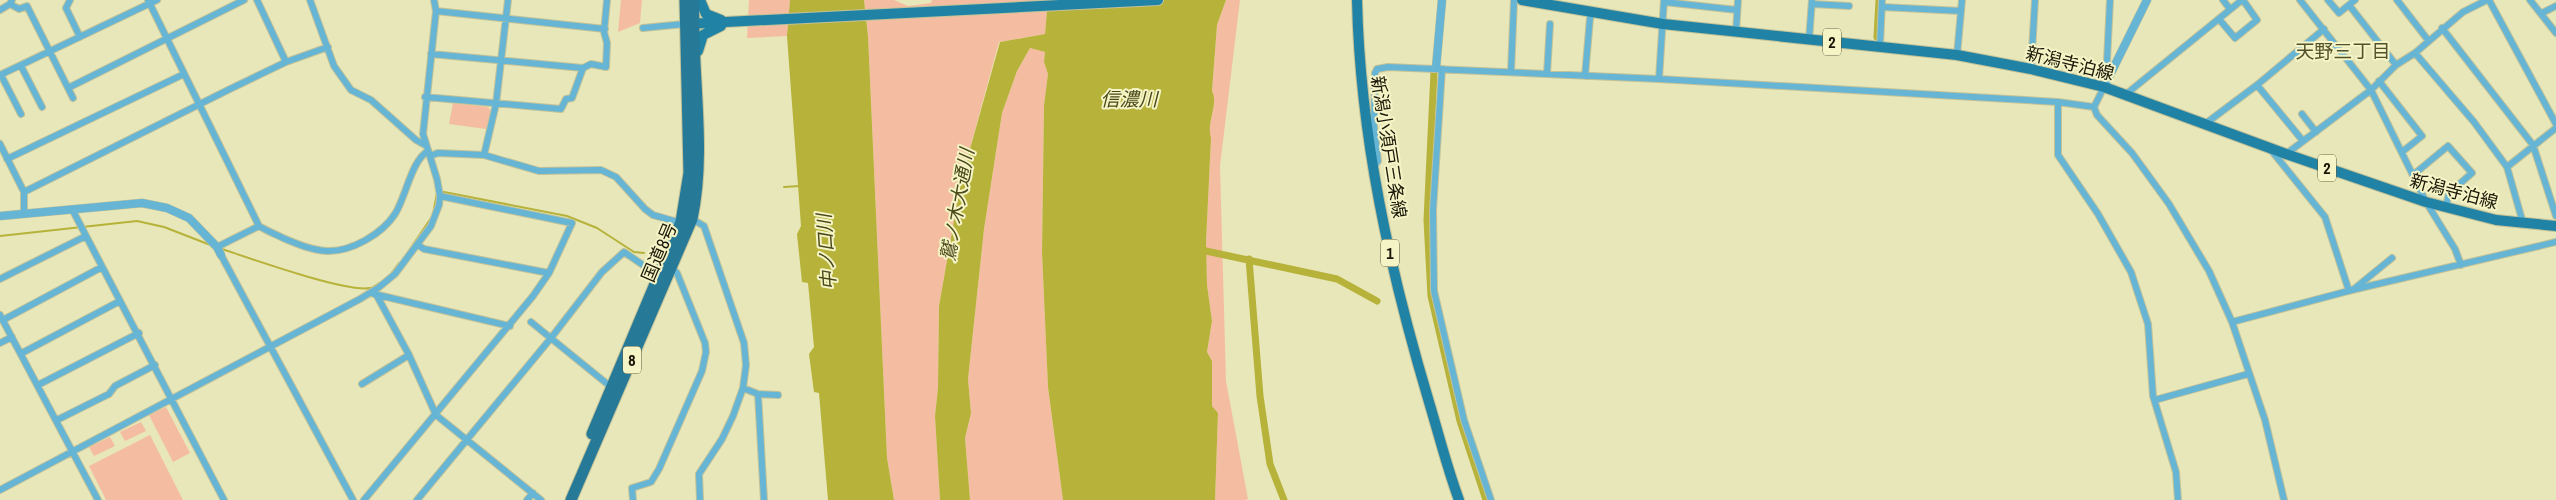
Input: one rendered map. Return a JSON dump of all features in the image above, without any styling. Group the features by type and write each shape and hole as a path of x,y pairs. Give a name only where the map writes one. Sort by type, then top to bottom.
{"highway":[{"name":"国道8号","path":"571,500 672,268 699,171 694,63 685,0"},
{"name":"国道8号","path":"564,500 659,276 686,221 689,173 688,24 694,0"}],"main road":[{"path":"700,0 701,7 711,18 731,22"},
{"path":"688,24 1158,0"},
{"name":"新潟小須戸三条線","path":"1357,0 1363,110 1373,168 1412,344 1459,500"},
{"name":"新潟寺泊線","path":"1522,0 1663,24 1957,55 2105,84 2125,95 2270,149 2426,202 2472,215 2556,226"},
{"path":"694,63 702,34 731,22"}],"street":[{"path":"70,0 66,8 80,36"},
{"path":"21,114 1,75 149,2 157,0"},
{"path":"68,88 244,0"},
{"path":"257,0 286,62"},
{"path":"310,0 334,66 351,90 371,100 428,150 438,153 484,155 539,171 601,170 616,177 645,209 653,215 698,222 707,231 744,343 746,366 743,388 722,438 699,474 700,500"},
{"path":"0,490 172,400 268,346 373,293 395,274 418,245 434,219 440,196 423,134 436,10 434,0"},
{"path":"484,155 496,104 508,0"},
{"path":"431,54 583,68 591,64 606,68 605,29 607,0"},
{"path":"1442,0 1433,210 1434,291 1464,420 1490,500"},
{"path":"1511,72 1514,0"},
{"path":"1736,32 1738,0"},
{"path":"1957,55 1962,0"},
{"path":"2031,69 2035,0"},
{"path":"2105,84 2110,0"},
{"path":"2147,0 2094,107 2097,115 2132,153 2169,204 2209,271 2232,322 2265,420 2284,500"},
{"path":"2223,0 2230,9"},
{"path":"2125,95 2230,9 2243,0 2256,20 2235,38 2219,19"},
{"path":"2300,0 2324,29 2334,46 2371,90 2426,202 2455,249 2461,264"},
{"path":"2328,0 2339,13 2355,0"},
{"path":"2397,0 2428,40"},
{"path":"2286,154 2371,90 2396,65 2415,53 2442,28 2463,12 2488,0 2556,126 2507,167"},
{"path":"2530,0 2556,33"},
{"path":"1659,79 1664,1 1738,10"},
{"path":"0,10 11,2 19,9 27,6 73,98"},
{"path":"149,2 260,226 295,243 328,251 360,242 381,230 395,214 418,162 428,150"},
{"path":"1809,40 1812,2 1849,6"},
{"path":"1880,46 1882,4 1961,11"},
{"path":"2349,5 2396,65"},
{"path":"2542,13 2556,6"},
{"path":"436,10 605,29"},
{"path":"1585,76 1590,18"},
{"path":"643,28 688,24"},
{"path":"1547,74 1550,24"},
{"path":"2442,28 2533,145 2556,216"},
{"path":"2205,124 2257,85 2324,29"},
{"path":"24,192 286,62 328,47"},
{"path":"2415,53 2474,122 2507,167 2523,223"},
{"path":"22,66 42,107"},
{"path":"1373,168 1378,161 1374,126 1374,73 1377,69 1388,67 1659,79 2058,102 2094,107"},
{"path":"426,97 561,110 566,99 572,98 583,68"},
{"path":"7,159 184,74"},
{"path":"2379,81 2422,136 2402,152"},
{"path":"2257,85 2304,141"},
{"path":"2058,102 2058,156 2098,214 2131,272 2148,324 2155,400 2176,472 2178,500"},
{"path":"2302,114 2316,132"},
{"path":"0,144 24,192 24,213"},
{"path":"2413,174 2448,146 2472,173 2449,193 2446,207"},
{"path":"2270,149 2325,217 2350,291"},
{"path":"364,500 510,326 549,273 572,223 440,196"},
{"path":"0,216 142,203 167,208 189,218 219,251 268,346 353,500"},
{"path":"72,210 139,333 224,500"},
{"path":"219,251 260,226"},
{"path":"0,279 86,236"},
{"path":"2232,322 2350,291 2556,242"},
{"path":"418,245 424,249 549,273"},
{"path":"417,500 551,338 602,272 624,252 659,276"},
{"path":"2350,291 2392,258"},
{"path":"98,500 22,353 1,317 102,267"},
{"path":"633,500 632,488 651,482 659,469 702,371 706,352 677,273 672,268"},
{"path":"373,293 510,326"},
{"path":"373,293 409,355 436,415 541,500"},
{"path":"22,353 120,301"},
{"path":"530,322 611,387"},
{"path":"38,385 139,333"},
{"path":"0,343 12,336"},
{"path":"362,384 409,355"},
{"path":"57,420 109,394 115,386 155,365"},
{"path":"2155,400 2248,374"},
{"path":"743,388 758,394 778,396"},
{"path":"758,394 764,500"},
{"path":"528,500 533,493"}],"shaded area":[{"path":"621,0 642,0 640,23 618,32"},
{"path":"749,0 790,0 787,36 747,38"},
{"path":"864,0 894,0 908,6 931,3 932,0 1048,0 1045,34 999,42 961,181 939,306 938,388 935,416 940,500 894,500 887,458 868,36"},
{"path":"1226,0 1240,0 1220,166 1226,381 1248,499 1245,500 1215,500 1218,413 1212,407 1212,361 1207,352 1212,321 1207,285 1206,242 1210,126 1214,103 1212,92 1217,25"},
{"path":"1030,48 1045,52 1044,62 1048,74 1044,105 1042,252 1048,387 1063,500 970,500 965,438 971,413 968,379 984,229 1002,113 1017,71"},
{"path":"453,103 488,107 491,111 486,129 449,124"},
{"path":"166,407 190,453 173,462 149,415"},
{"path":"141,422 146,431 125,441 120,432"},
{"path":"150,435 183,500 106,500 89,466"},
{"path":"110,437 115,446 94,456 89,447"}],"water":[{"name":"中ノ口川","path":"790,0 864,0 868,36 887,458 894,500 828,500 819,393 814,392 809,354 814,347 808,283 802,282 797,234 801,226 787,36"},
{"name":"信濃川","path":"1048,0 1226,0 1217,25 1212,91 1214,102 1210,126 1206,242 1207,285 1212,321 1207,352 1212,361 1212,406 1218,413 1215,500 1063,500 1048,387 1042,252 1044,105 1048,74 1044,62 1045,52 1030,48 1017,71 1002,113 984,229 968,379 971,413 965,438 970,500 940,500 935,416 938,388 939,306 961,181 1000,42 1045,34"}],"waterway":[{"path":"1877,37 1879,0"},
{"path":"1434,72 1427,220 1431,296 1460,421 1486,500"},
{"path":"784,187 800,186"},
{"path":"433,214 437,193 444,192 567,216 597,228 634,252 644,253"},
{"path":"404,258 431,218"},
{"path":"0,236 137,221 164,227 213,246"},
{"path":"222,249 298,274 341,285 370,288 380,283"},
{"path":"1206,251 1337,279 1377,301"},
{"path":"1249,259 1260,396 1270,464 1284,500"},
{"path":"390,275 399,263"}],"district":[{"name":"天野三丁目","path":"2343,51"}],"water label":[{"name":"鷲ノ木大通川","path":"957,205"}]}
